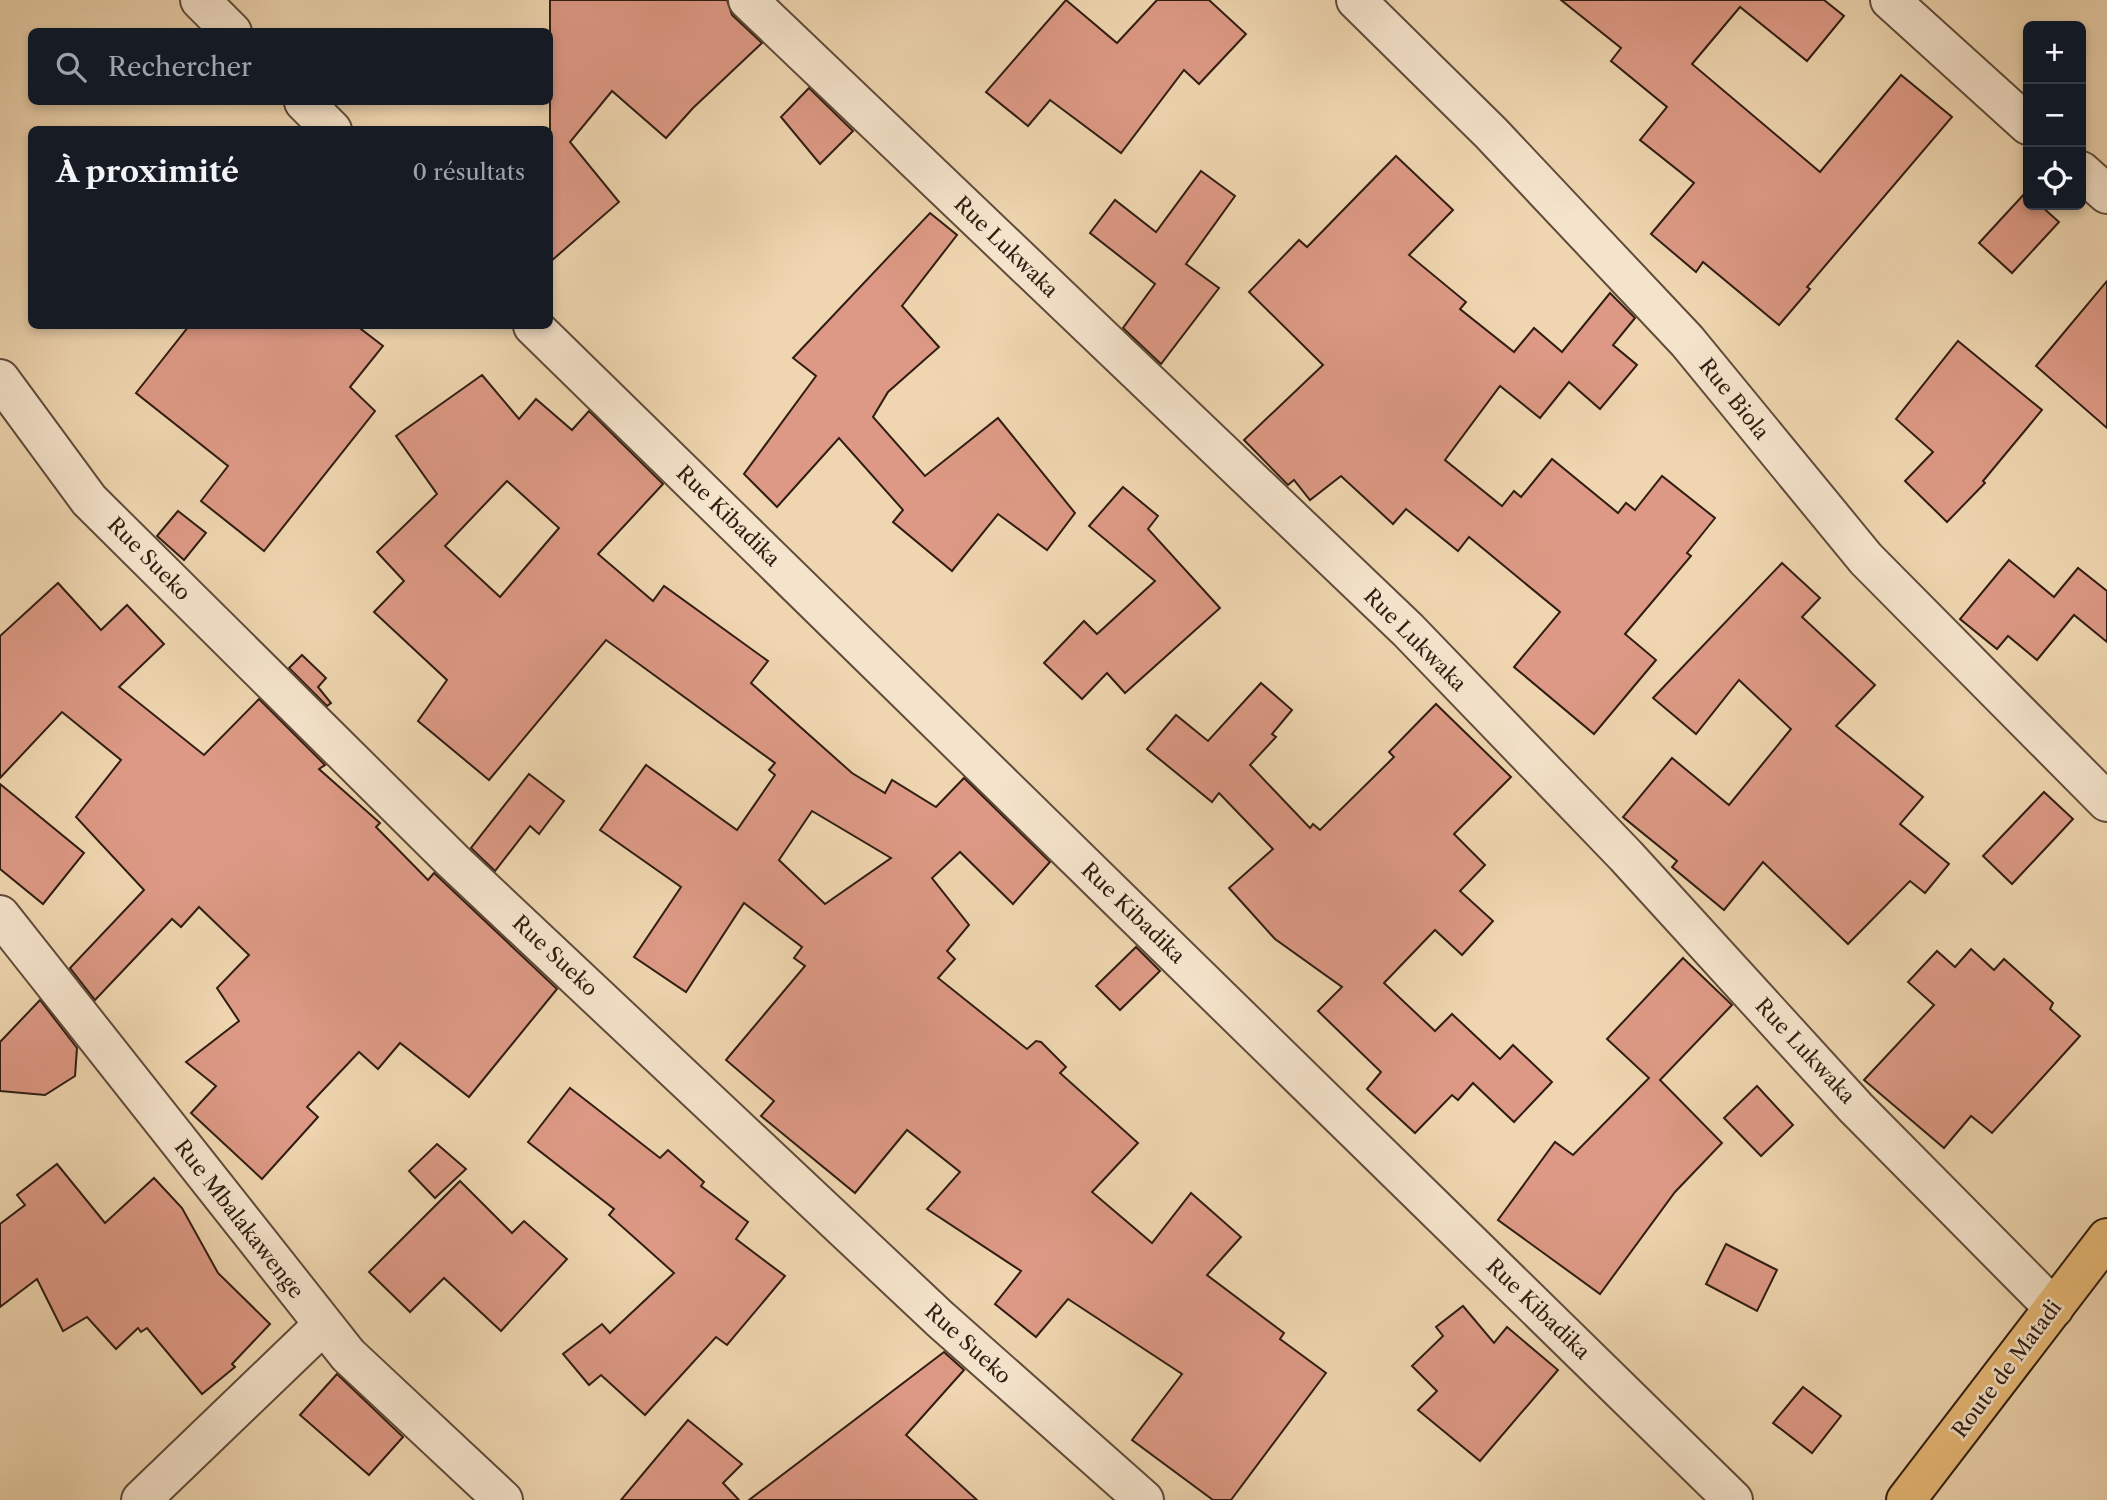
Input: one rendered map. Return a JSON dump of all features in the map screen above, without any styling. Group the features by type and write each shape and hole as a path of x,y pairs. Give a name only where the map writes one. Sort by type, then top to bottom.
{"highway":[{"name":"Route de Matadi","path":"1906,1500 2107,1238"}],"street":[{"path":"200,0 228,28"},
{"name":"Rue Lukwaka","path":"748,0 1408,630 1626,856 1856,1108 2054,1308"},
{"name":"Rue Biola","path":"1356,0 1491,133 1687,341 1866,559 2107,802"},
{"path":"1890,0 2023,120"},
{"path":"307,105 328,126"},
{"path":"2086,175 2107,194"},
{"name":"Rue Kibadika","path":"536,329 1733,1500"},
{"name":"Rue Sueko","path":"0,379 89,500 453,860 940,1319 1144,1500"},
{"name":"Rue Mbalakawenge","path":"0,915 348,1355 503,1500"},
{"path":"141,1500 323,1325"}],"building":[{"path":"550,0 727,0 732,15 762,43 693,108 666,138 612,91 570,142 619,202 553,259 553,126 550,126 550,105 553,105 553,28 550,28"},
{"path":"1066,0 1117,43 1157,0 1209,0 1246,34 1199,84 1184,70 1121,153 1050,100 1028,126 986,92"},
{"path":"1561,0 1824,0 1844,16 1807,61 1740,7 1692,64 1820,172 1901,75 1952,117 1807,287 1810,289 1779,325 1703,262 1696,272 1651,234 1694,183 1640,140 1667,107 1611,61 1621,48"},
{"path":"809,88 853,131 820,164 781,117"},
{"path":"1396,156 1453,210 1409,255 1466,302 1460,309 1514,352 1534,328 1562,352 1610,293 1635,318 1613,345 1637,365 1600,409 1569,382 1540,418 1500,386 1445,460 1502,506 1514,491 1521,497 1552,459 1618,513 1626,503 1635,510 1662,476 1715,518 1687,553 1691,556 1625,634 1656,660 1594,734 1514,667 1560,612 1469,537 1458,551 1406,509 1393,524 1341,476 1310,500 1294,480 1288,485 1244,440 1323,365 1249,292 1299,240 1307,247"},
{"path":"1201,171 1235,196 1186,264 1219,288 1161,364 1123,328 1155,284 1090,233 1115,200 1156,232"},
{"path":"2023,195 2023,210 2046,210 2059,222 2012,273 1979,243"},
{"path":"930,213 957,235 902,306 939,347 888,392 873,417 925,476 998,418 1075,513 1047,550 998,514 952,571 893,522 903,510 839,438 777,507 744,474 816,376 793,358"},
{"path":"2107,281 2107,428 2036,366"},
{"path":"187,329 361,329 383,346 350,387 375,411 264,551 201,501 228,466 136,393"},
{"path":"1958,341 2042,410 1983,481 1985,483 1947,522 1905,481 1933,452 1896,419"},
{"path":"482,375 519,419 536,399 572,430 589,411 663,484 598,554 653,601 664,586 768,661 751,683 852,773 885,793 892,780 936,807 964,778 1050,862 1013,904 960,852 932,878 969,925 947,951 955,959 938,978 1027,1049 1036,1041 1041,1042 1066,1067 1060,1073 1138,1143 1092,1192 1152,1243 1191,1193 1241,1237 1207,1275 1284,1333 1280,1339 1326,1373 1231,1500 1213,1500 1132,1440 1182,1374 1068,1299 1036,1337 995,1304 1021,1271 927,1209 960,1172 907,1130 855,1193 761,1116 774,1101 726,1060 805,966 794,958 802,947 744,903 686,992 634,957 681,887 600,830 646,765 737,830 775,775 769,770 775,763 606,640 489,780 418,721 447,680 374,612 404,581 377,552 437,494 396,436","holes":["507,481 559,528 500,597 445,546","812,811 891,858 825,904 779,860"]},
{"path":"1123,487 1158,516 1148,529 1220,608 1125,693 1107,673 1082,699 1044,663 1084,621 1097,634 1155,581 1089,526"},
{"path":"178,511 206,533 184,560 157,536"},
{"path":"2009,560 2054,597 2078,568 2107,591 2107,642 2074,615 2037,660 2008,636 1997,649 1960,619"},
{"path":"1782,563 1820,598 1802,617 1875,685 1836,726 1923,797 1900,824 1949,864 1925,893 1910,881 1848,944 1763,862 1724,910 1672,867 1677,861 1623,817 1672,758 1729,805 1791,729 1739,680 1696,734 1653,698"},
{"path":"58,583 101,630 127,605 164,644 119,687 204,755 259,699 325,765 319,769 380,823 376,827 428,880 434,873 557,989 469,1097 400,1043 378,1069 359,1052 307,1107 318,1117 262,1179 191,1113 216,1086 186,1062 239,1021 217,988 249,955 199,907 181,927 172,919 95,1000 70,968 144,890 76,817 121,760 62,712 0,778 0,636"},
{"path":"302,655 326,678 318,687 331,703 327,706 289,668"},
{"path":"1261,683 1292,710 1272,734 1276,737 1250,765 1310,828 1313,824 1320,830 1394,757 1389,752 1436,704 1511,777 1454,834 1485,865 1460,891 1493,921 1462,955 1435,930 1384,983 1435,1031 1452,1014 1500,1059 1513,1045 1552,1082 1514,1122 1473,1083 1458,1100 1452,1095 1415,1133 1367,1089 1381,1072 1318,1011 1342,987 1275,939 1229,888 1273,849 1219,793 1212,802 1147,749 1176,715 1208,741"},
{"path":"529,774 564,801 539,834 530,826 495,871 471,848"},
{"path":"0,784 84,853 43,904 0,869"},
{"path":"2044,792 2073,819 2012,884 1983,856"},
{"path":"1136,947 1160,971 1120,1010 1096,986"},
{"path":"1971,949 1994,970 2004,959 2053,1003 2050,1009 2080,1036 1992,1133 1971,1116 1944,1148 1864,1080 1934,1005 1908,982 1937,951 1955,967"},
{"path":"1683,958 1732,1005 1660,1080 1722,1143 1675,1192 1600,1294 1498,1220 1555,1142 1573,1155 1649,1078 1607,1039"},
{"path":"40,1000 77,1048 75,1076 45,1095 0,1091 0,1042"},
{"path":"1757,1086 1793,1125 1761,1156 1724,1118"},
{"path":"570,1088 660,1158 668,1150 704,1182 701,1186 748,1222 736,1239 785,1276 727,1345 716,1337 645,1415 601,1375 589,1385 563,1354 602,1324 610,1333 674,1273 609,1215 614,1209 528,1142"},
{"path":"437,1144 466,1169 435,1198 409,1171"},
{"path":"57,1164 105,1223 154,1178 182,1208 218,1273 270,1324 232,1364 235,1367 202,1394 147,1328 141,1332 138,1328 116,1349 87,1317 63,1331 37,1279 0,1307 0,1224 25,1205 17,1195"},
{"path":"460,1181 512,1233 524,1221 567,1259 501,1331 444,1278 410,1312 369,1272"},
{"path":"1726,1244 1777,1270 1757,1311 1706,1284"},
{"path":"1463,1306 1494,1343 1507,1327 1558,1370 1480,1461 1418,1410 1437,1391 1412,1366 1443,1336 1436,1327"},
{"path":"944,1352 964,1370 906,1435 977,1500 749,1500"},
{"path":"337,1374 403,1437 369,1475 300,1415"},
{"path":"1803,1387 1841,1416 1812,1453 1773,1423"},
{"path":"688,1420 742,1464 723,1483 739,1500 621,1500"}]}
